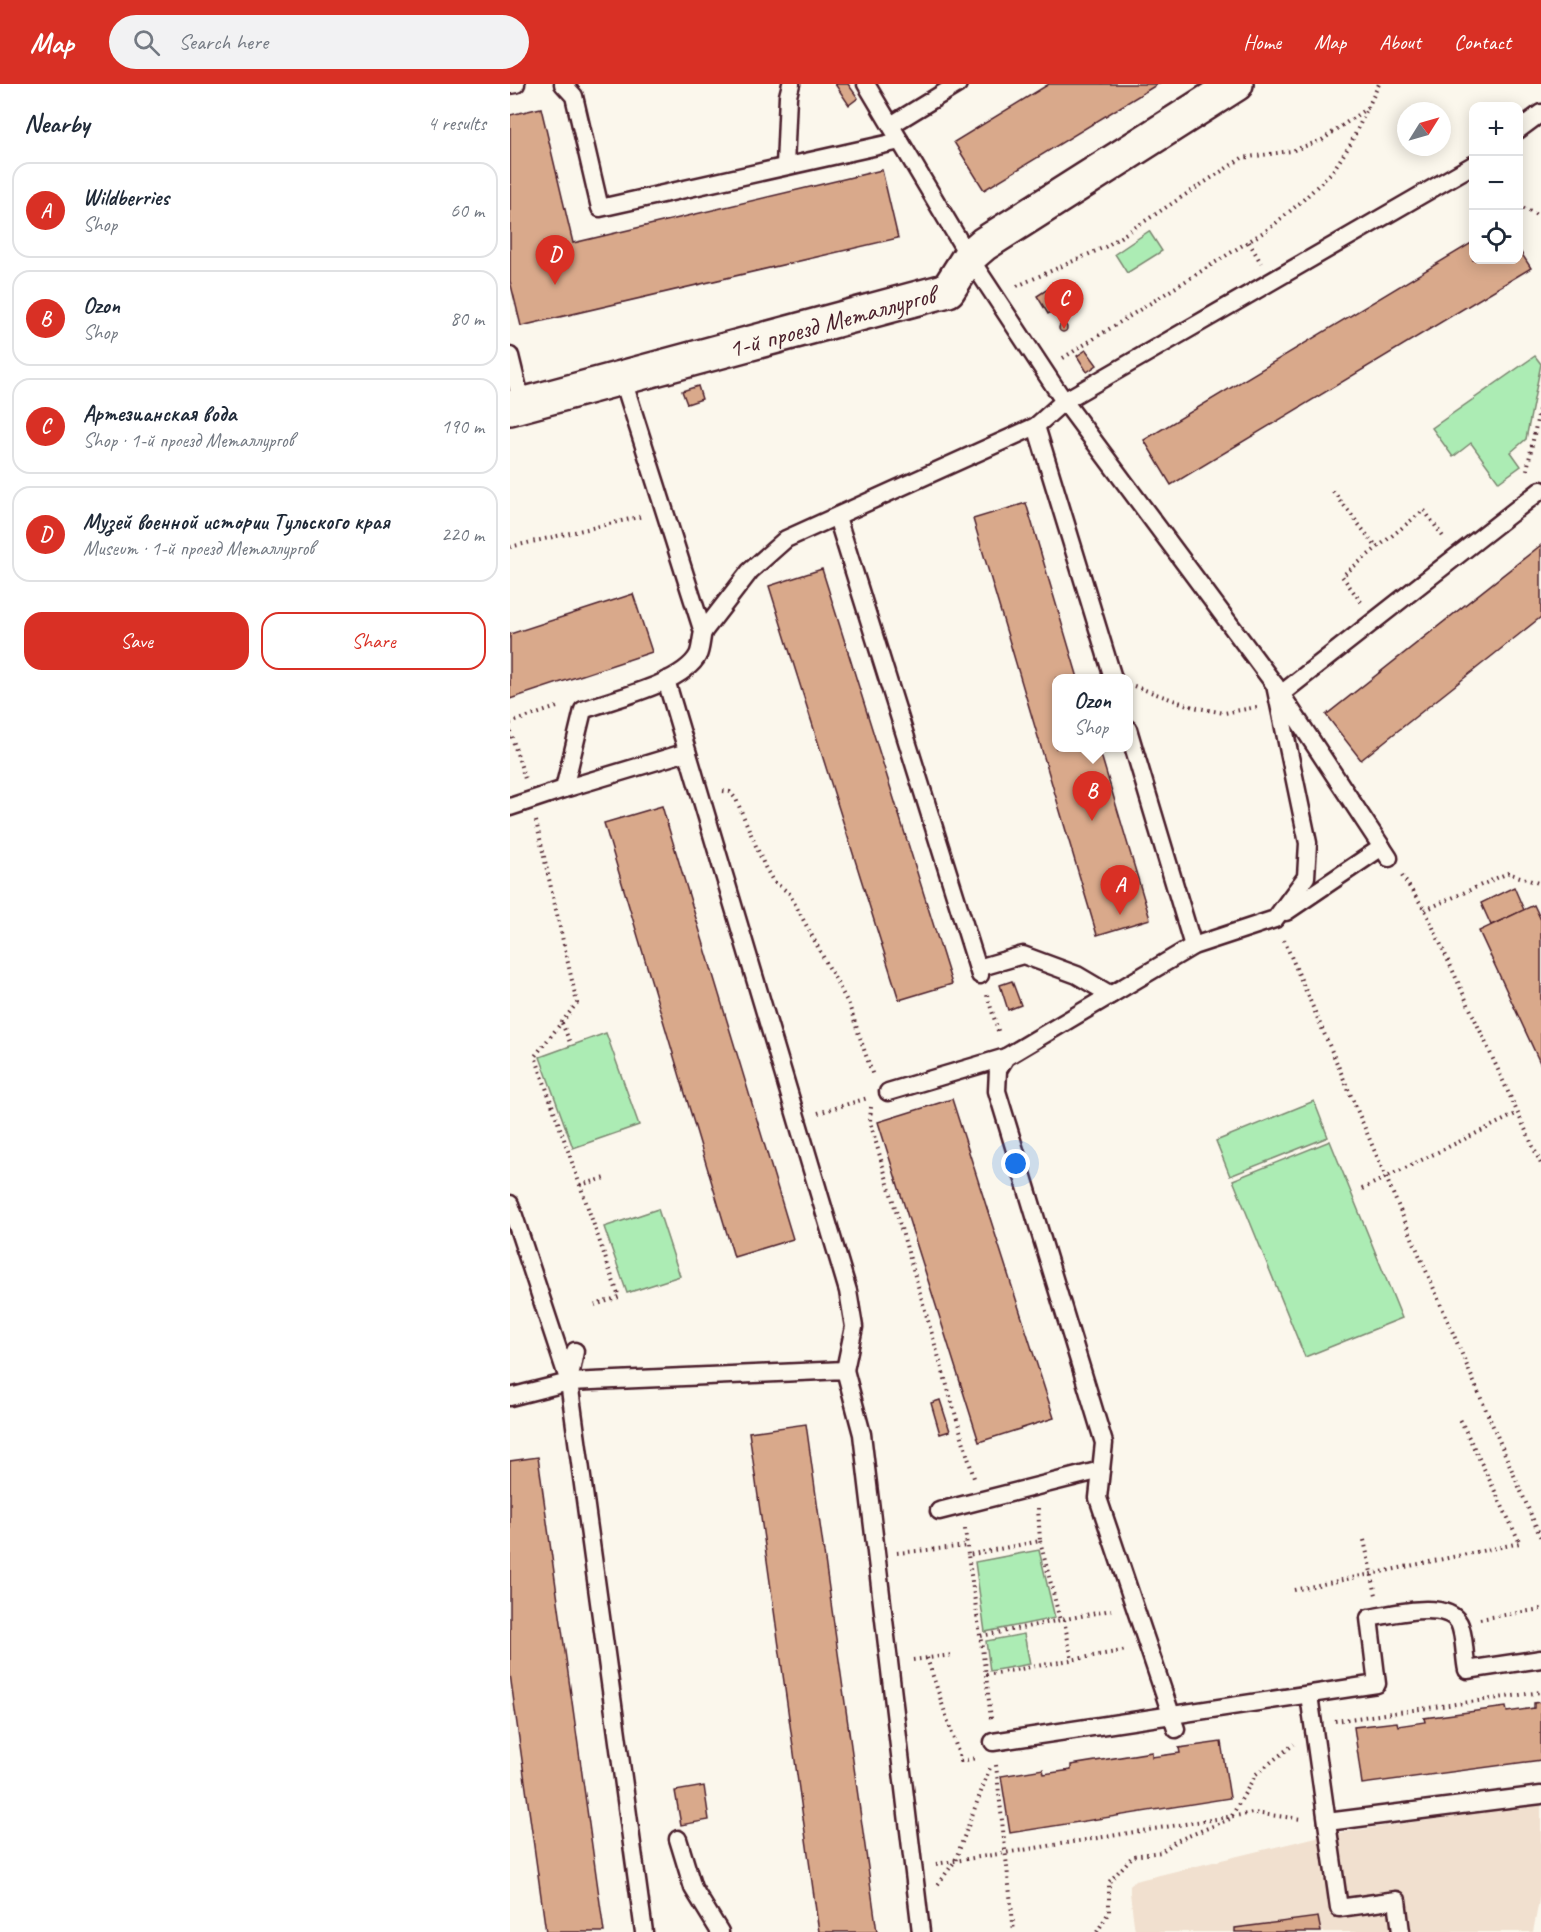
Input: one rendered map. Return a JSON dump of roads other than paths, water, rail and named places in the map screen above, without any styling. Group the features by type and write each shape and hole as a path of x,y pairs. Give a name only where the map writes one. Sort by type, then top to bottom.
{"street":[{"name":"1-й проезд Металлургов","path":"516,407 623,380 948,290 969,257 984,244 1236,84"}],"lane":[{"path":"510,86 516,84"},
{"path":"563,84 574,96 600,208 900,141"},
{"path":"785,166 788,96 791,84"},
{"path":"866,84 969,257 1064,401 1278,694 1386,852 1275,920 1193,946 1006,1057 877,1092"},
{"path":"891,125 958,84"},
{"path":"1523,126 1541,113"},
{"path":"564,789 583,710 666,680 684,670 698,656 703,632 750,572 786,539 1036,426 1064,401 1469,167"},
{"path":"510,356 516,407"},
{"path":"623,380 703,632"},
{"path":"1036,426 1112,674"},
{"path":"1278,694 1541,490"},
{"path":"837,517 979,971 1023,955 1077,975 1111,995"},
{"path":"666,680 849,1291 854,1327 845,1370 862,1434 921,1932"},
{"path":"1275,920 1306,877 1308,843 1278,694"},
{"path":"1133,746 1193,946"},
{"path":"510,807 687,752"},
{"path":"1006,1057 998,1070 997,1091 1104,1443 1098,1498 1132,1606 1173,1722"},
{"path":"510,1204 569,1382 644,1932"},
{"path":"569,1382 575,1351"},
{"path":"510,1397 569,1382 845,1370"},
{"path":"939,1511 1101,1470"},
{"path":"993,1742 1173,1722 1377,1684 1369,1618 1381,1616 1435,1609 1449,1613 1459,1623 1467,1670 1541,1659"},
{"path":"1309,1695 1339,1908 1397,1900 1401,1932"},
{"path":"1327,1822 1541,1795"},
{"path":"678,1839 693,1888 720,1932"}],"place":[{"name":"Музей военной истории Тульского края","path":"555,285"},
{"name":"Артезианская вода","path":"1064,329"},
{"name":"Ozon","path":"1092,821"},
{"name":"Wildberries","path":"1120,915"}]}
